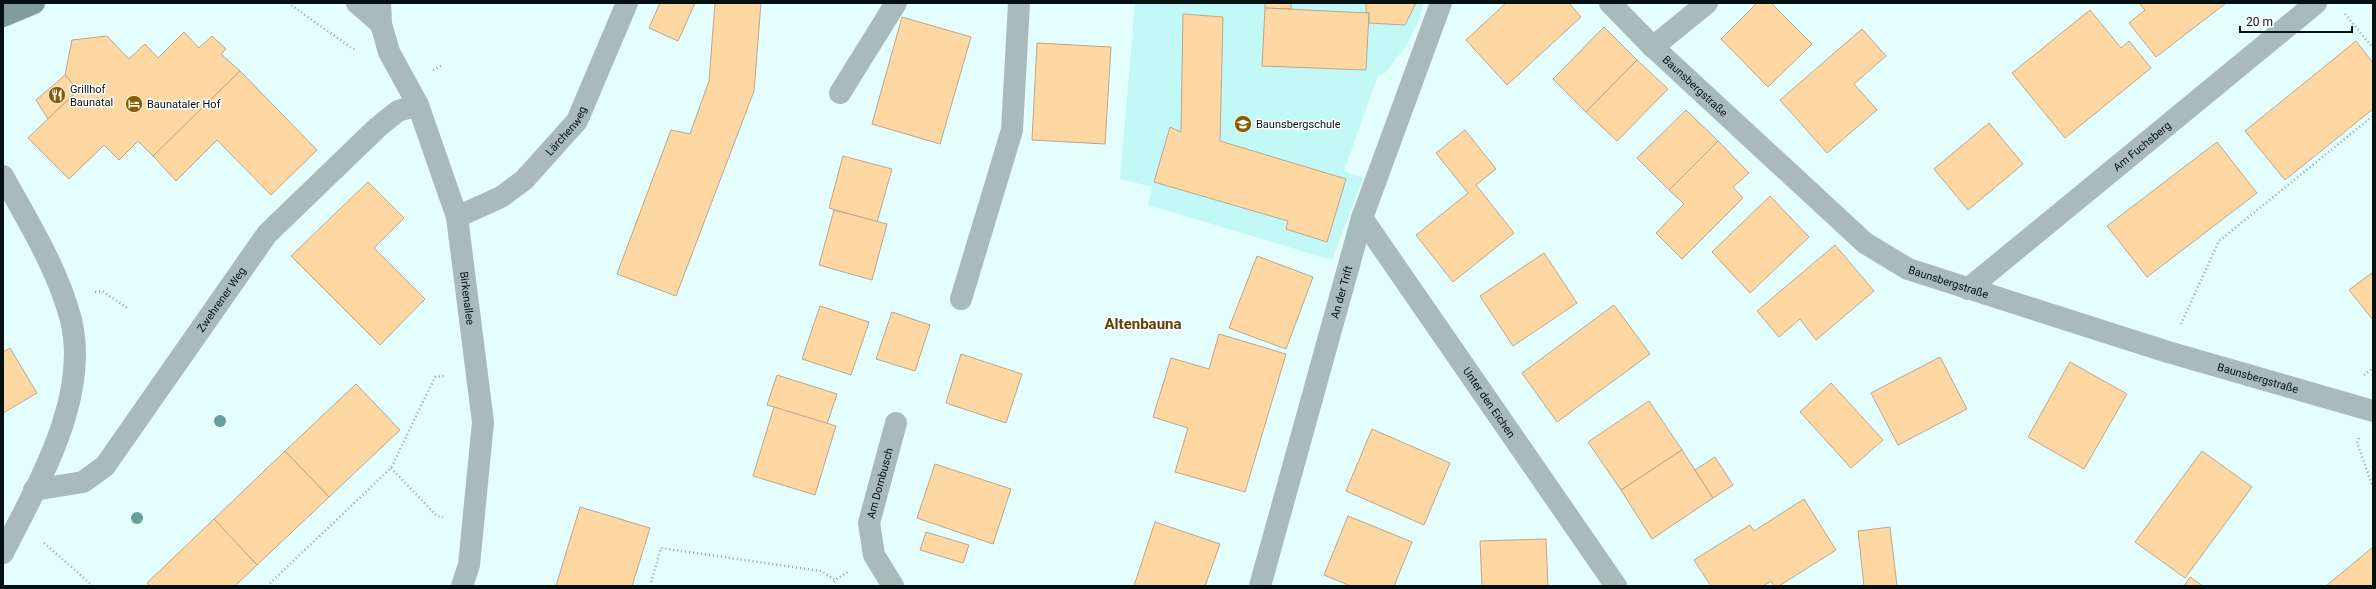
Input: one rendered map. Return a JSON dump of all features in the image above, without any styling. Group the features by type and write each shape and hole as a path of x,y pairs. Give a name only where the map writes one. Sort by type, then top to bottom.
{"main road":[{"path":"3,16 34,3"}],"street":[{"path":"357,3 381,24"},
{"name":"Birkenallee","path":"380,3 381,24 389,52 418,105 457,217 484,422 469,565 462,586"},
{"name":"Lärchenweg","path":"457,217 501,198 524,180 577,121 627,3"},
{"path":"840,94 896,3"},
{"path":"961,299 1012,130 1019,3"},
{"name":"An der Trift","path":"1260,586 1362,218 1441,3"},
{"name":"Baunsbergstraße","path":"1610,3 1653,47 1865,243 1908,269 2168,352 2371,410"},
{"path":"1653,47 1707,3"},
{"name":"Am Fuchsberg","path":"1968,289 2316,3"},
{"name":"Zwehrener Weg","path":"34,490 83,482 105,466 267,234 378,126 398,111 418,105"},
{"path":"3,176 51,265 71,321 75,372 71,398 62,428 19,522 3,553"},
{"name":"Unter den Eichen","path":"1362,218 1616,586"},
{"name":"Am Dornbusch","path":"893,586 874,555 869,523 896,423"}],"path":[{"path":"288,3 353,49 389,52"},
{"path":"2340,9 2373,48"},
{"path":"2168,352 2219,241 2373,116"},
{"path":"102,291 129,309"},
{"path":"267,586 392,468 435,377 477,374"},
{"path":"2371,410 2357,443 2373,487"},
{"path":"392,468 437,516"},
{"path":"19,522 93,586"},
{"path":"650,586 662,548 821,571 835,580"}],"shaded area":[{"name":"Baunsbergschule","path":"1135,3 1424,3 1418,23 1406,46 1385,73 1378,76 1344,171 1363,178 1332,260 1148,205 1152,187 1120,179"}],"building":[{"path":"660,3 695,3 678,41 649,28"},
{"path":"715,3 761,3 754,91 676,296 617,274 671,130 690,134 709,81"},
{"path":"1265,3 1291,3 1291,9 1265,8"},
{"path":"1366,3 1416,3 1405,25 1369,23 1369,13 1366,13"},
{"path":"1506,3 1569,3 1581,17 1507,85 1466,40"},
{"path":"1757,3 1771,3 1812,44 1768,87 1721,39"},
{"path":"2139,3 2226,3 2156,57 2129,23 2145,10"},
{"path":"1265,8 1369,13 1366,70 1262,66"},
{"path":"2090,10 2121,48 2129,41 2151,68 2065,138 2012,73"},
{"path":"1183,14 1223,17 1220,141 1346,179 1327,242 1286,229 1288,221 1154,182 1170,127 1181,132"},
{"path":"902,17 971,37 940,144 872,124"},
{"path":"1604,27 1637,60 1586,112 1553,79"},
{"path":"1862,29 1886,56 1854,84 1877,110 1827,153 1780,100"},
{"name":"Baunataler Hof","path":"184,32 199,48 212,36 226,49 221,54 240,71 153,156 138,141 119,160 104,145 69,179 28,138 78,90 65,75 72,40 107,36 129,59 145,44 158,58"},
{"path":"2356,41 2373,63 2373,109 2285,180 2245,131"},
{"path":"1037,43 1111,47 1105,144 1032,140"},
{"path":"1637,60 1668,89 1617,141 1586,112"},
{"path":"240,71 317,150 271,195 217,140 176,181 153,156"},
{"name":"Grillhof Baunatal","path":"65,75 78,90 48,119 36,100"},
{"path":"1686,110 1718,141 1669,190 1637,158"},
{"path":"1989,123 2023,164 1968,210 1934,169"},
{"path":"1465,130 1496,169 1476,185 1514,233 1453,282 1416,235 1468,193 1436,153"},
{"path":"1718,141 1749,173 1733,187 1743,198 1682,259 1656,233 1684,204 1669,190"},
{"path":"2217,142 2257,193 2147,277 2107,226"},
{"path":"843,156 892,169 877,222 829,208"},
{"path":"368,182 404,218 374,248 425,299 380,345 291,256"},
{"path":"1770,196 1809,237 1750,293 1712,252"},
{"path":"834,210 887,224 872,280 819,265"},
{"path":"1835,245 1874,291 1816,340 1800,319 1779,337 1757,311"},
{"path":"1544,253 1577,303 1513,346 1480,296"},
{"path":"1257,256 1313,277 1286,349 1229,328"},
{"path":"2373,272 2373,320 2349,290"},
{"path":"1614,305 1650,354 1557,422 1522,373"},
{"path":"820,306 869,322 851,375 802,359"},
{"path":"892,312 930,325 915,371 876,359"},
{"path":"1219,334 1286,354 1245,492 1175,472 1188,428 1153,417 1171,358 1209,369"},
{"path":"10,348 37,393 3,413 3,352"},
{"path":"961,354 1022,374 1006,423 946,403"},
{"path":"1940,357 1967,409 1898,445 1871,393"},
{"path":"2070,362 2127,394 2084,469 2028,437"},
{"path":"777,375 837,394 827,424 767,405"},
{"path":"1831,383 1883,440 1851,468 1800,412"},
{"path":"356,384 400,430 329,497 285,451"},
{"path":"1649,401 1682,450 1621,490 1588,442"},
{"path":"774,407 836,426 815,495 753,476"},
{"path":"1372,429 1450,463 1424,525 1346,491"},
{"path":"1682,450 1713,498 1652,539 1621,490"},
{"path":"285,451 329,497 257,565 214,519"},
{"path":"2202,451 2252,487 2185,578 2135,542"},
{"path":"1715,457 1733,485 1713,498 1695,470"},
{"path":"935,464 1011,489 993,544 917,518"},
{"path":"1804,499 1836,550 1779,586 1774,586 1771,581 1763,586 1711,586 1694,560 1750,525 1754,531"},
{"path":"580,507 650,528 632,586 556,586"},
{"path":"1348,516 1412,542 1394,586 1351,586 1324,575"},
{"path":"214,519 257,565 235,586 150,586 147,583"},
{"path":"1155,522 1220,544 1205,586 1134,586"},
{"path":"1890,527 1897,586 1864,586 1858,531"},
{"path":"926,532 969,545 963,563 920,550"},
{"path":"1546,539 1548,586 1482,586 1480,541"},
{"path":"2373,547 2373,586 2326,586"},
{"path":"2190,577 2203,586 2184,586"}],"place":[{"name":"Grillhof Baunatal","path":"57,95"},
{"name":"Baunataler Hof","path":"134,104"},
{"name":"Baunsbergschule","path":"1243,124"}],"district":[{"name":"Altenbauna","path":"1143,324"}]}
